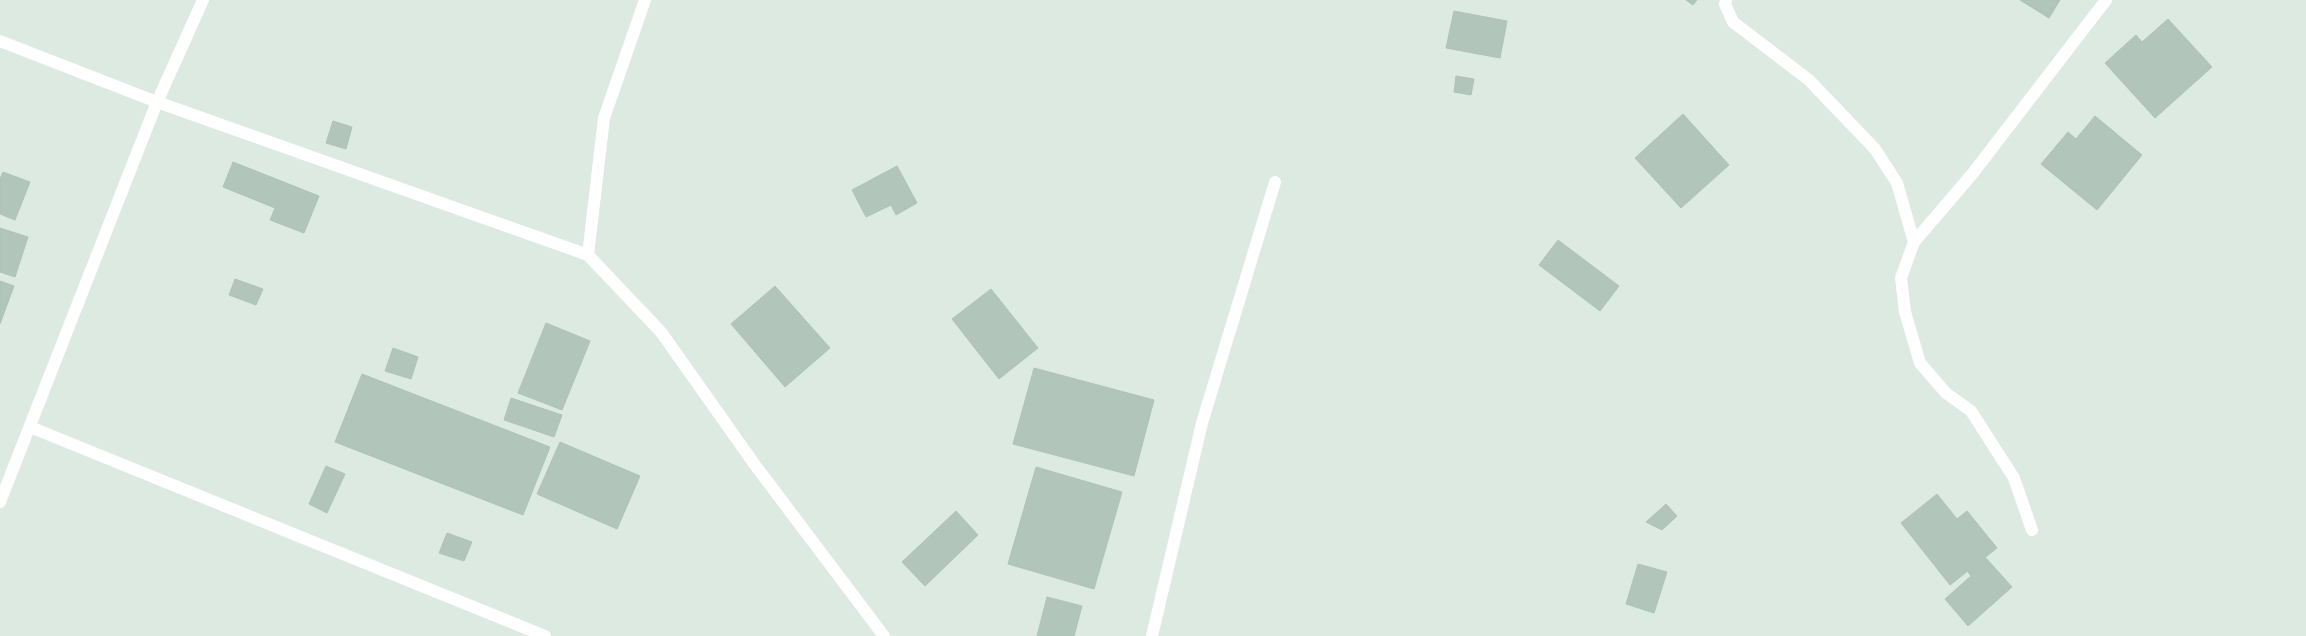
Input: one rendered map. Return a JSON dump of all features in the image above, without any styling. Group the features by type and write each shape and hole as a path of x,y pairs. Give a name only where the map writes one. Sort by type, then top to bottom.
{"street":[{"path":"0,502 157,102 203,0"},
{"path":"588,255 604,118 645,0"},
{"path":"1726,0 1725,4 1733,22 1809,80 1875,149 1897,183 1914,242"},
{"path":"2032,530 2014,478 1970,411 1946,393 1920,363 1904,312 1901,278 1914,242 1973,173 2106,0"},
{"path":"0,41 157,102 588,255 661,332 756,465 884,636"},
{"path":"1152,636 1202,423 1274,182"},
{"path":"30,427 545,636"}],"building":[{"path":"1686,0 1697,0 1693,5"},
{"path":"2020,0 2060,0 2049,18"},
{"path":"1454,11 1507,21 1500,58 1446,48"},
{"path":"2168,19 2212,67 2155,118 2105,63 2136,35 2142,42"},
{"path":"1456,76 1474,79 1471,95 1454,92"},
{"path":"1683,114 1729,165 1681,208 1635,158"},
{"path":"2095,116 2142,155 2097,210 2041,164 2068,132 2076,139"},
{"path":"333,121 352,127 346,149 326,143"},
{"path":"233,162 319,196 304,233 270,220 275,208 223,187"},
{"path":"897,166 917,203 896,215 891,205 866,217 852,190"},
{"path":"3,172 30,182 15,220 0,214 0,179"},
{"path":"0,228 28,237 15,277 0,272"},
{"path":"1558,240 1619,286 1600,311 1539,265"},
{"path":"235,279 263,289 256,305 229,295"},
{"path":"0,281 14,286 0,324"},
{"path":"775,286 830,348 785,387 731,324"},
{"path":"991,289 1038,348 999,379 952,319"},
{"path":"546,323 590,341 562,410 518,393"},
{"path":"393,348 418,357 411,379 385,371"},
{"path":"1034,368 1154,400 1134,476 1013,444"},
{"path":"362,374 550,447 523,515 335,442"},
{"path":"511,398 562,415 554,437 504,420"},
{"path":"560,442 640,476 617,529 537,494"},
{"path":"326,466 345,474 327,513 309,504"},
{"path":"1036,467 1122,492 1094,589 1008,564"},
{"path":"1937,494 1957,519 1967,511 1997,548 1950,585 1901,523"},
{"path":"1666,504 1677,516 1662,530 1646,522"},
{"path":"956,511 978,535 925,586 902,562"},
{"path":"447,533 472,542 464,561 439,553"},
{"path":"1985,557 2012,587 1968,626 1945,599 1971,576 1968,572"},
{"path":"1638,564 1667,572 1654,613 1626,604"},
{"path":"1047,597 1082,606 1074,636 1037,636"}]}
